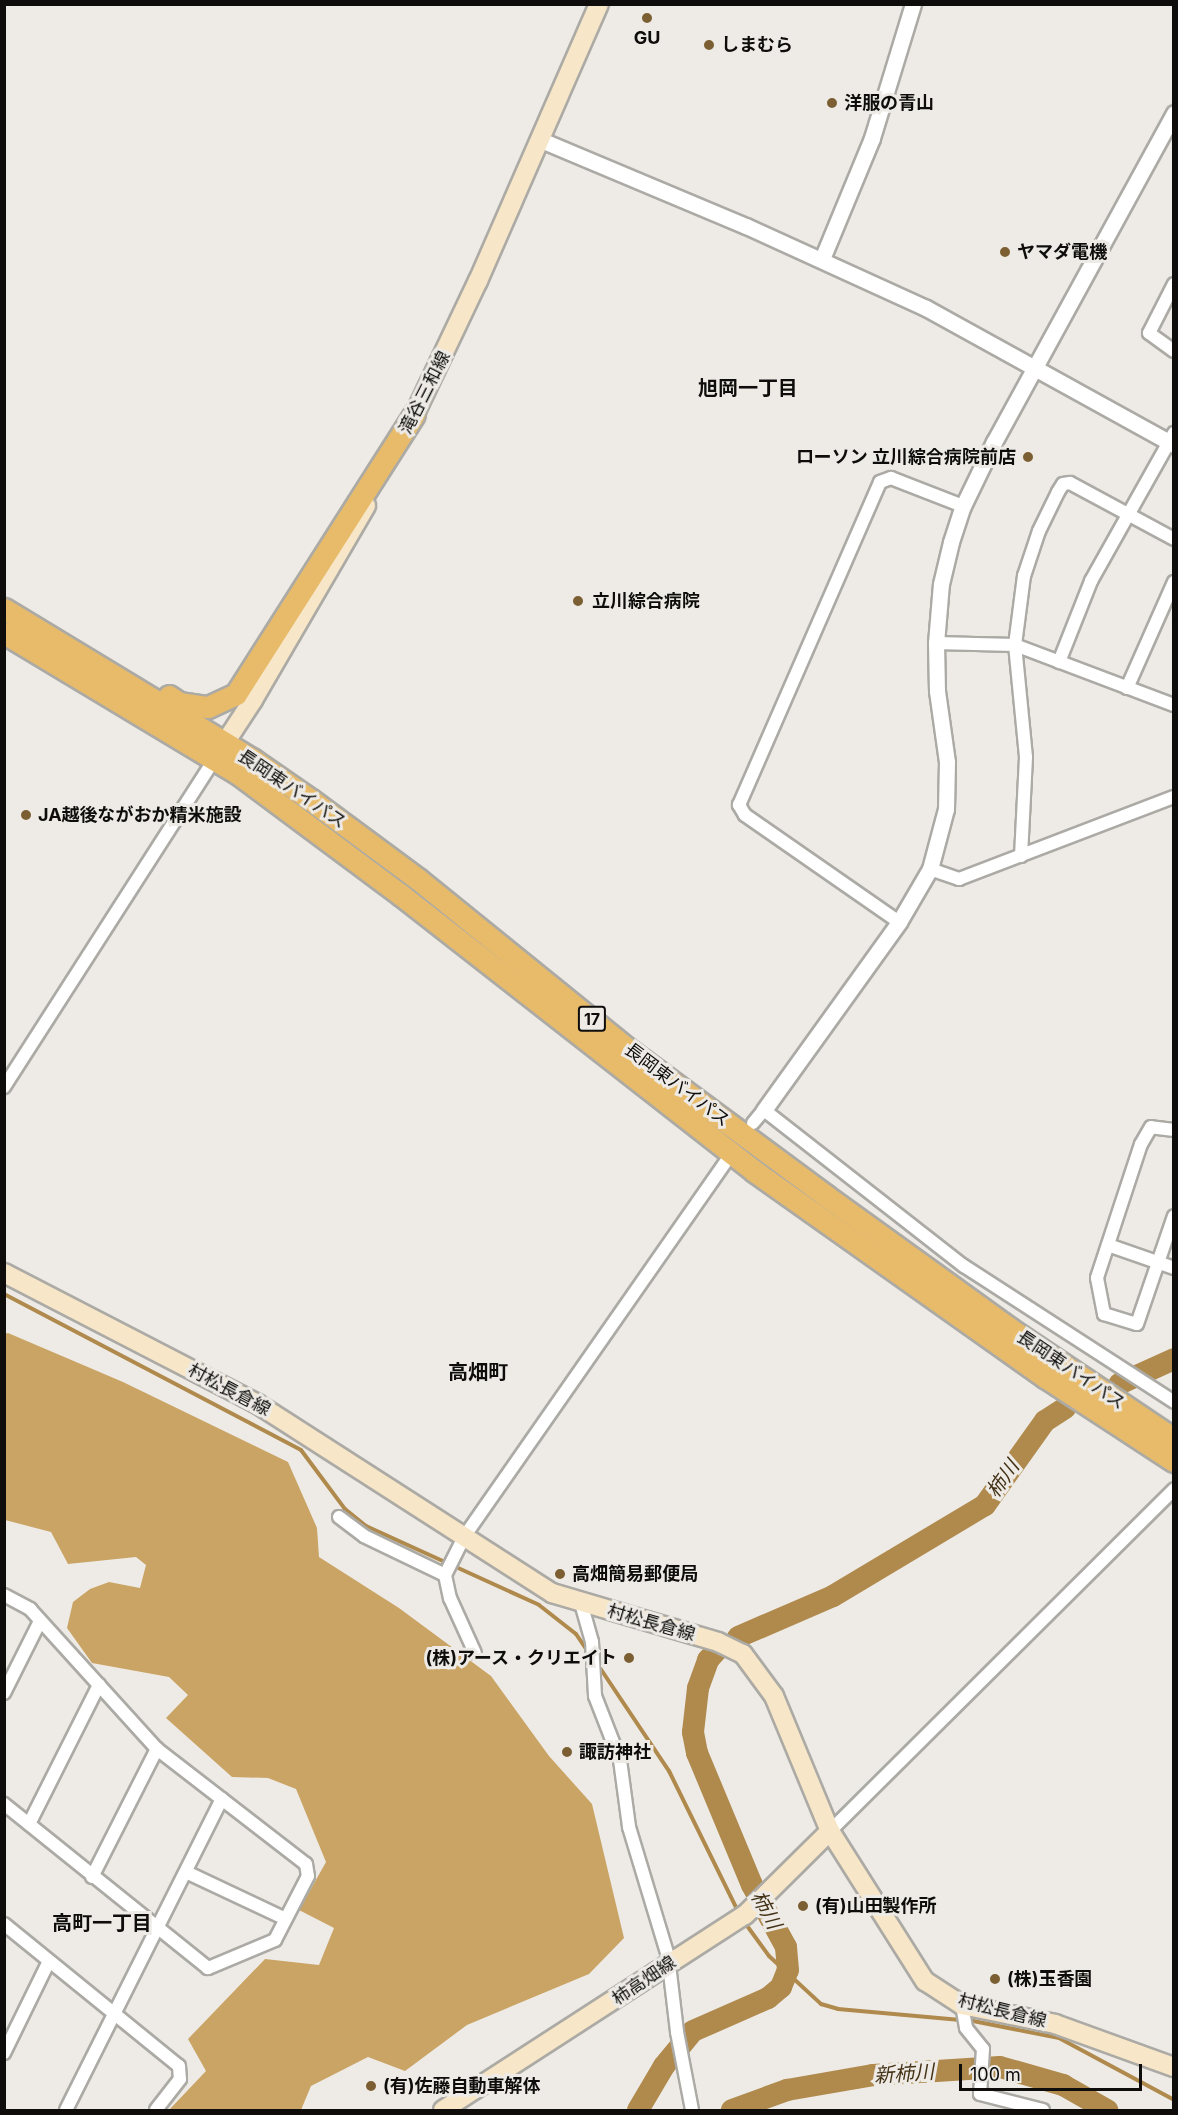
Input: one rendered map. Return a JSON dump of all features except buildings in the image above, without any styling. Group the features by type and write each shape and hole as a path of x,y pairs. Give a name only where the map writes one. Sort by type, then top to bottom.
{"highway":[{"path":"36,625 123,667 179,703 208,708 222,704 245,681 414,415"},
{"name":"長岡東バイパス","path":"4,609 36,625 219,752 240,776 382,880 754,1171 1045,1377 1173,1461"},
{"name":"長岡東バイパス","path":"4,633 219,752 252,759 372,844 633,1053 826,1196 1009,1328 1173,1439"}],"main road":[{"name":"滝谷三和線","path":"219,752 340,555 414,415 541,140 599,4"},
{"name":"村松長倉線","path":"4,1273 256,1403 552,1593 718,1642 743,1654 774,1696 830,1832 910,1961 925,1981 962,2005 1055,2024 1173,2067"},
{"name":"柿高畑線","path":"443,2110 742,1917 830,1832"}],"street":[{"path":"822,259 872,138 913,4"},
{"path":"753,1124 899,922 930,869 942,834 948,787 937,691 936,643 941,584 963,506 1173,113"},
{"path":"541,140 822,259 926,308 1172,440 1091,581 1059,662"},
{"path":"1173,284 1149,333 1173,351"},
{"path":"899,922 745,815 739,805 880,482 891,478 963,506"},
{"path":"1021,856 1026,757 1015,645 1024,576 1039,531 1064,484 1079,486 1173,539"},
{"path":"1127,688 1173,582"},
{"path":"936,643 1015,645 1173,705"},
{"path":"4,1087 219,752"},
{"path":"930,869 959,879 1173,797"},
{"path":"764,1110 964,1266 1173,1402"},
{"path":"1173,1130 1156,1125 1147,1132 1097,1278 1104,1314 1137,1324 1173,1216"},
{"path":"475,1653 450,1598 445,1575 451,1559 464,1537 729,1157"},
{"path":"1108,1245 1173,1268"},
{"path":"830,1832 1173,1489"},
{"path":"339,1516 364,1536 445,1575"},
{"path":"4,1595 30,1609 158,1749 306,1864 308,1875 275,1940 208,1968 4,1804"},
{"path":"581,1603 592,1642 592,1675 604,1725 620,1760 628,1827 669,1964 676,2032 692,2110"},
{"path":"4,1693 40,1621"},
{"path":"29,1824 99,1685"},
{"path":"92,1877 158,1749"},
{"path":"66,2110 222,1798"},
{"path":"186,1872 286,1919"},
{"path":"4,1924 114,2012 182,2071 156,2110"},
{"path":"4,2053 49,1961"},
{"path":"962,2005 966,2028 983,2049 980,2094 988,2100 1015,2102 1042,2110"}],"shaded area":[{"path":"8,1333 123,1382 288,1462 317,1528 319,1557 399,1608 491,1676 549,1756 592,1804 624,1938 589,1974 467,2025 405,2071 368,2057 311,2086 301,2110 169,2110 206,2071 188,2039 265,1959 319,1965 334,1928 299,1910 326,1862 296,1789 268,1778 232,1777 166,1718 188,1695 169,1677 92,1663 67,1628 73,1602 90,1589 109,1582 140,1588 146,1565 136,1557 68,1564 51,1532 5,1520 4,1334"}],"waterway":[{"path":"4,1294 301,1450 345,1509 366,1526 539,1605 576,1634 588,1652"},
{"name":"柿川","path":"1119,1384 1174,1359"},
{"name":"柿川","path":"738,1637 833,1596 985,1505 1045,1421 1065,1408"},
{"name":"柿川","path":"638,2110 664,2066 693,2031 768,1998 781,1987 788,1970 786,1947 752,1885 697,1753 693,1732 698,1688 708,1660 717,1650"},
{"path":"598,1665 669,1771 739,1913"},
{"path":"745,1923 769,1956 821,2004 838,2009 961,2020"},
{"path":"968,2020 1059,2038 1174,2100"},
{"name":"新柿川","path":"732,2110 787,2090 873,2075 1000,2067 1063,2085 1107,2110"}],"place":[{"name":"GU","path":"647,18"},
{"name":"しまむら","path":"709,45"},
{"name":"洋服の青山","path":"832,103"},
{"name":"ヤマダ電機","path":"1005,252"},
{"name":"ローソン 立川綜合病院前店","path":"1028,457"},
{"name":"立川綜合病院","path":"578,601"},
{"name":"JA越後ながおか精米施設","path":"26,815"},
{"name":"高畑簡易郵便局","path":"560,1574"},
{"name":"(株)アース・クリエイト","path":"629,1658"},
{"name":"諏訪神社","path":"567,1752"},
{"name":"(有)山田製作所","path":"803,1906"},
{"name":"(株)玉香園","path":"995,1979"},
{"name":"(有)佐藤自動車解体","path":"371,2086"}],"district":[{"name":"旭岡一丁目","path":"748,388"},
{"name":"高畑町","path":"478,1372"},
{"name":"高町一丁目","path":"102,1923"}]}
